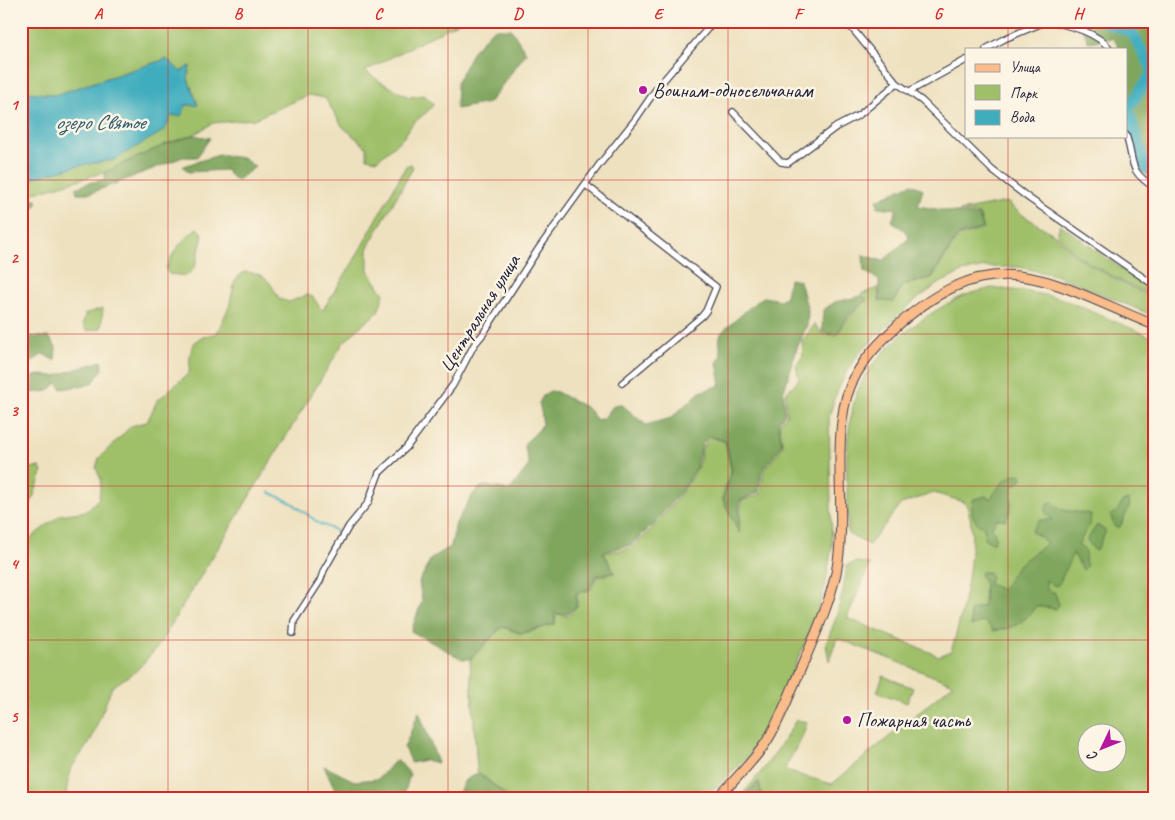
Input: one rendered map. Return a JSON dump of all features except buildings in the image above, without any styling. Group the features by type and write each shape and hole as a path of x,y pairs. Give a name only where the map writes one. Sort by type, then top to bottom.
{"main road":[{"path":"717,799 754,759 766,742 785,706 824,614 836,572 839,552 840,446 844,405 854,377 873,350 909,316 938,295 954,286 988,276 1003,275 1043,280 1084,294 1154,325"}],"street":[{"name":"Центральная улица","path":"293,633 294,621 320,581 324,570 349,526 368,503 379,473 406,448 453,385 474,345 553,227 657,88 714,21"},
{"path":"846,21 897,83 922,101 992,170 1154,285"},
{"path":"988,48 1004,39 1048,21 1086,33 1103,42 1109,48"},
{"path":"910,91 965,61"},
{"path":"733,112 780,162 788,163 836,127 859,115 897,83"},
{"path":"1127,138 1133,168 1141,179 1154,188"},
{"path":"586,185 716,287 702,316 622,382"}],"green space":[{"path":"21,21 461,21 365,71 409,97 424,95 434,104 412,124 404,137 377,160 367,158 367,148 342,126 325,98 309,95 254,119 213,123 193,135 166,144 105,172 21,197 21,181 76,166 114,160 186,105 198,105 188,79 190,66 180,72 166,59 55,95 27,92 21,88"},
{"path":"1080,21 1146,21 1154,29 1154,179 1139,170 1128,129 1128,48 1119,48 1113,38 1088,42"},
{"path":"493,29 511,29 526,53 489,103 456,109 457,82 473,51"},
{"path":"193,135 210,138 197,157 183,157 91,193 77,193 76,188 88,183 104,180 105,172 166,144"},
{"path":"219,155 243,158 255,167 236,181 225,170 188,172 183,166"},
{"path":"411,164 413,168 368,247 368,270 384,294 378,312 343,343 157,648 136,671 112,687 91,740 70,770 65,799 21,799 21,549 32,537 60,515 86,511 99,498 101,480 96,468 99,458 131,426 147,422 157,401 189,373 193,346 201,338 217,333 229,307 235,280 244,272 257,274 266,279 279,299 289,302 307,295 313,297 322,311 352,264 406,166"},
{"path":"911,184 923,189 918,206 979,216 983,228 957,236 932,277 902,285 894,302 880,301 879,280 864,271 863,255 883,261 909,238 905,231 892,221 897,209 878,207 877,200"},
{"path":"21,197 37,199 37,204 21,221"},
{"path":"1007,202 1021,214 1055,235 1075,256 1122,283 1154,298 1154,316 1059,276 1018,267 985,267 962,272 938,284 913,302 859,352 844,377 834,399 829,418 832,547 825,586 816,617 771,720 750,754 704,799 511,799 477,771 470,660 502,627 521,634 555,624 556,614 568,616 577,606 577,594 590,590 597,577 615,573 604,553 631,547 657,523 693,476 699,463 702,449 711,437 725,442 731,470 722,498 739,532 741,501 761,494 764,471 783,446 779,424 787,414 785,394 799,379 796,365 803,356 802,341 815,324 822,334 837,335 850,316 867,300 861,294 878,288 879,301 894,302 902,286 932,278 958,237 984,229 979,214 960,211"},
{"path":"1060,224 1123,270 1154,289 1154,296 1123,282 1076,255 1057,235"},
{"path":"197,228 203,235 195,267 187,276 169,274 166,269 175,251"},
{"path":"789,279 800,281 808,311 807,326 797,348 783,394 785,413 778,423 782,445 762,471 759,492 739,501 739,533 723,499 732,470 726,441 710,436 702,444 696,468 684,487 653,525 631,545 603,552 614,572 596,576 589,589 576,593 576,606 567,614 554,613 555,624 521,633 502,626 470,659 462,659 411,631 422,601 419,582 431,559 451,546 456,523 473,494 480,487 487,486 510,490 529,465 524,444 538,430 542,423 539,403 543,396 550,391 557,392 587,408 597,420 604,418 614,405 621,404 646,425 671,418 700,392 721,385 717,363 721,356 719,339 722,332 764,297 780,300 786,296"},
{"path":"991,288 1023,291 1060,298 1154,338 1154,799 762,799 759,781 737,799 769,761 796,720 807,722 803,735 785,768 789,772 832,784 953,684 837,638 829,661 826,644 836,618 847,565 857,562 870,564 847,618 939,656 951,651 968,582 972,543 968,509 964,502 934,493 901,504 869,545 848,534 848,444 852,409 857,393 874,363 886,349 915,324 946,305 972,293"},
{"path":"861,296 867,299 848,316 836,335 822,332 823,310 835,302"},
{"path":"103,308 101,328 87,331 83,324 85,314"},
{"path":"21,337 49,337 56,347 55,361 43,354 21,370"},
{"path":"101,361 103,369 92,384 62,389 57,383 48,391 21,394 21,387 32,386 31,377 38,375 55,376"},
{"path":"40,467 42,473 30,506 21,515 21,473 28,468"},
{"path":"1017,474 1021,475 1022,479 1012,488 1011,508 1006,520 997,519 992,527 996,537 994,542 990,542 984,538 985,528 973,516 974,499 986,496 990,499 1004,481"},
{"path":"1128,500 1130,505 1120,527 1116,527 1111,516 1122,502"},
{"path":"1052,502 1062,510 1091,514 1090,523 1078,545 1086,551 1085,561 1087,566 1083,570 1073,553 1059,584 1055,586 1046,580 1046,589 1055,593 1059,605 1056,609 1036,606 1018,624 1000,630 993,631 985,621 971,626 970,610 984,606 985,584 980,574 982,572 989,572 991,577 988,583 1002,590 1018,565 1047,543 1031,532 1039,520 1052,520 1045,512 1048,503"},
{"path":"1097,525 1106,531 1095,551 1087,540"},
{"path":"883,676 913,688 907,703 877,692"},
{"path":"419,712 438,763 425,760 411,763 404,748"},
{"path":"397,759 410,774 403,799 334,799 335,789 324,766 354,781 378,779"},
{"path":"478,773 505,795 506,799 452,799 457,797 465,780"},
{"path":"759,782 762,799 741,799"}],"water":[{"name":"озеро Святое","path":"166,59 180,72 190,66 188,79 198,105 186,105 181,116 171,116 165,130 114,160 76,166 21,181 21,88 27,92 55,95"}],"waterway":[{"path":"1102,21 1132,33 1153,71 1128,109 1146,168 1154,171"},
{"path":"269,492 292,503 320,524 335,530 339,540"}],"place":[{"name":"Воинам-односельчанам","path":"643,90"},
{"name":"Пожарная часть","path":"847,720"}]}
